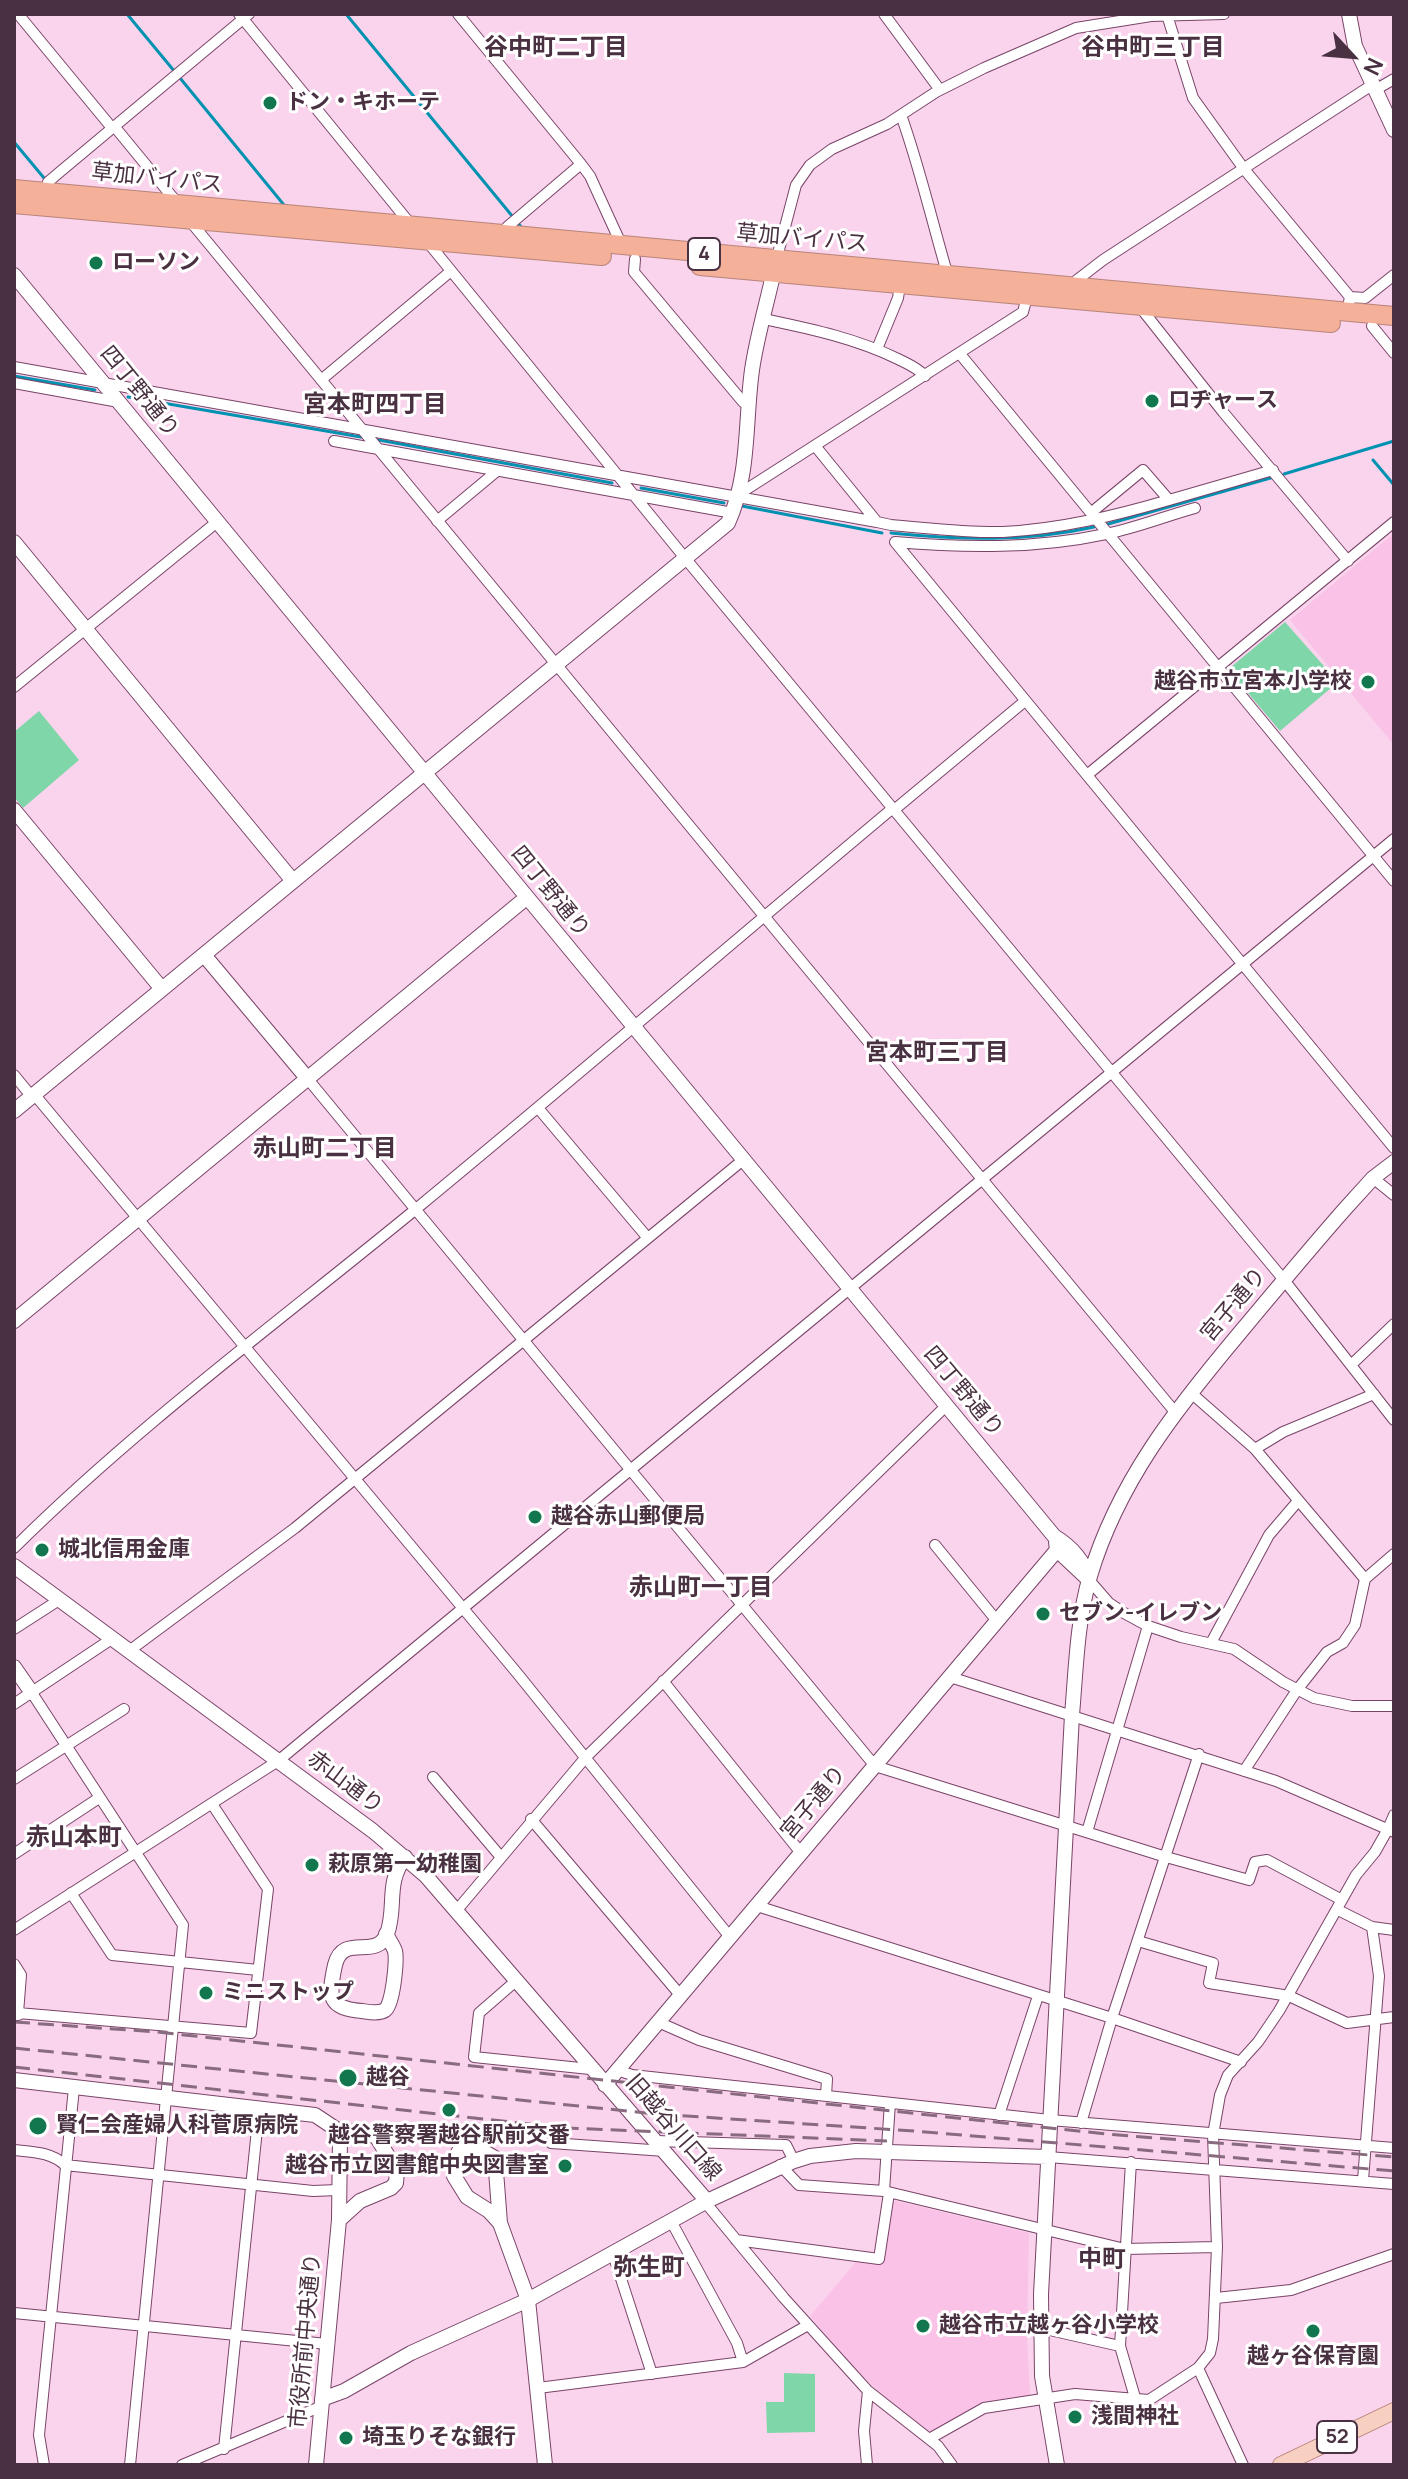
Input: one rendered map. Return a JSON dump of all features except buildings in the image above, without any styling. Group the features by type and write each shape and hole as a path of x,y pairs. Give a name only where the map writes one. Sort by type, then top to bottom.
{"highway":[{"name":"草加バイパス","path":"14,189 428,242 628,252"},
{"name":"草加バイパス","path":"14,204 506,235 900,285 1394,328"},
{"name":"草加バイパス","path":"775,267 1349,304 1394,316"}],"main road":[{"name":"52","path":"1281,2465 1394,2411"}],"street":[{"path":"18,14 1175,1412"},
{"path":"458,14 590,176 628,252 634,272 743,402 750,403"},
{"path":"884,14 940,90"},
{"path":"14,1111 728,523 748,441 752,369 775,267 796,185 810,165 832,149 901,115 940,90 1076,28 1167,15 1224,14"},
{"path":"1349,14 1355,46 1394,130"},
{"path":"1167,15 1193,98 1349,304 1365,298 1394,275"},
{"path":"47,192 48,182 244,16 685,558 1284,1280 1394,1420"},
{"path":"1072,287 1103,260 1374,88 1394,79"},
{"path":"901,115 948,276"},
{"path":"506,235 507,227 581,164"},
{"path":"321,380 451,271"},
{"name":"四丁野通り","path":"14,275 1056,1543 1109,1603 1148,1626 1234,1649 1314,1698 1340,1704 1394,1706"},
{"path":"877,349 898,298 900,285"},
{"path":"736,496 1023,312 1027,297"},
{"path":"1140,307 1348,561"},
{"path":"764,319 841,335 877,349 920,370 925,376"},
{"path":"1372,326 1394,353"},
{"path":"960,354 1394,881"},
{"path":"14,367 877,522 947,530 1000,532 1095,516 1169,500 1273,470"},
{"path":"14,383 119,402"},
{"path":"334,441 733,512"},
{"path":"816,447 877,522"},
{"path":"1095,516 1143,470 1169,500"},
{"path":"437,521 497,471"},
{"path":"1195,508 1107,534 1008,546 895,542 1394,1148"},
{"path":"14,687 217,522"},
{"path":"1087,775 1394,522"},
{"path":"14,542 293,881"},
{"path":"14,1548 59,1503 1025,701"},
{"path":"14,810 162,989"},
{"path":"14,1930 278,1761 1394,839"},
{"path":"14,1321 526,898"},
{"path":"204,955 875,1766 1249,1880 1255,1862 1267,1860 1372,1927 1394,1930"},
{"path":"14,1075 139,1218 586,1757 730,1937"},
{"path":"538,1108 647,1237"},
{"path":"129,1651 295,1528 743,1160"},
{"name":"宮子通り","path":"1057,2465 1045,2398 1041,2328 1044,2231 1072,1715 1078,1646 1089,1580 1125,1490 1175,1412 1373,1178 1394,1162"},
{"path":"1373,1178 1394,1195"},
{"path":"1351,1365 1394,1324"},
{"path":"1190,1392 1255,1449 1365,1579"},
{"path":"1255,1449 1283,1432 1374,1394"},
{"path":"457,1910 586,1757 946,1406"},
{"path":"1211,1643 1269,1535 1298,1501"},
{"name":"宮子通り","path":"605,2085 997,1621 1056,1543"},
{"path":"935,1545 997,1621"},
{"path":"1244,1771 1297,1690 1327,1652 1343,1643 1355,1625 1365,1579 1394,1554"},
{"name":"赤山通り","path":"14,1566 405,1857 457,1910 605,2085"},
{"path":"14,1629 59,1600"},
{"path":"1087,1832 1148,1626"},
{"path":"14,1704 113,1638"},
{"path":"14,1667 183,1925 130,2465"},
{"path":"950,1677 1199,1754 1276,1781 1391,1830"},
{"path":"663,1681 801,1853"},
{"path":"14,1779 124,1709"},
{"path":"1081,2123 1112,2018 1199,1754"},
{"path":"433,1777 500,1856"},
{"path":"14,1854 99,1798"},
{"path":"14,1964 21,1975 16,2013 251,2033 268,1889 212,1804"},
{"path":"929,2439 984,2408 1075,2394 1149,2400 1198,2368 1210,2353 1217,2247 1213,2135 1220,2095 1228,2075 1258,2042 1289,1996 1356,1875 1391,1830 1394,1815"},
{"path":"531,1819 681,1996"},
{"path":"386,1934 371,1948 343,1950 336,1963 332,1995 335,2005 343,2009 377,2013 391,2005 396,1959 386,1934 394,1875 405,1857"},
{"path":"71,1893 112,1955 258,1970"},
{"path":"757,1906 1241,2062"},
{"path":"1363,2180 1379,1976 1372,1927"},
{"path":"1138,1941 1213,1963 1209,1983 1289,1996 1347,2023 1394,2017"},
{"path":"517,1980 479,2013 474,2057 590,2069"},
{"path":"999,2115 1038,1996"},
{"path":"658,2022 699,2040 827,2079 826,2096"},
{"path":"617,2070 632,2075 999,2115 1394,2148"},
{"path":"14,2080 315,2115 342,2133"},
{"name":"旧越谷川口線","path":"605,2085 706,2202"},
{"path":"44,2465 39,2435 74,2088"},
{"path":"736,2240 879,2259 887,2192 886,2150 890,2103"},
{"path":"224,2449 259,2110"},
{"path":"342,2133 338,2190 346,2198 360,2201"},
{"path":"339,2220 360,2201 391,2188 398,2176 376,2136 342,2133"},
{"path":"551,2143 786,2145 787,2163 799,2185 887,2192 1125,2249 1217,2247"},
{"path":"14,2150 48,2155 58,2158 65,2165 252,2185 338,2190"},
{"path":"500,2223 467,2197 454,2176 453,2163 459,2151 481,2150 491,2154 497,2164 500,2223 528,2300 545,2465"},
{"path":"182,2465 322,2403 411,2353 528,2300 706,2202 787,2163 828,2153 886,2150 1048,2157 1394,2184"},
{"path":"1131,2162 1120,2346 1136,2401"},
{"path":"478,2204 491,2199 498,2187"},
{"name":"市役所前中央通り","path":"316,2465 339,2220 338,2190"},
{"path":"706,2202 808,2325 868,2391 938,2446 952,2465"},
{"path":"671,2221 737,2343 743,2362"},
{"path":"613,2254 652,2374"},
{"path":"1216,2298 1291,2290 1394,2254"},
{"path":"14,2313 327,2344"},
{"path":"538,2388 743,2362 808,2325"},
{"path":"1041,2328 1120,2346"},
{"path":"1198,2368 1243,2465"},
{"path":"867,2465 864,2431 868,2391"}],"shaded area":[{"name":"越谷市立宮本小学校","path":"1394,533 1394,745 1290,620"},
{"name":"越谷市立越ヶ谷小学校","path":"896,2201 1029,2233 1027,2337 1030,2395 980,2404 929,2433 882,2395 810,2316 856,2262 882,2263 890,2203"}],"green space":[{"path":"1285,622 1338,682 1280,731 1232,674 1231,667"},
{"path":"39,711 79,760 23,808 14,797 14,732"},
{"path":"784,2373 815,2374 815,2432 767,2433 766,2402 784,2402"}],"waterway":[{"path":"127,14 175,72"},
{"path":"346,14 522,228"},
{"path":"180,78 284,205"},
{"path":"14,142 44,178"},
{"path":"14,376 95,390"},
{"path":"128,397 361,437"},
{"path":"379,440 612,483"},
{"path":"1284,474 1394,441"},
{"path":"1373,460 1394,485"},
{"path":"1108,524 1274,477"},
{"path":"641,488 724,503"},
{"path":"742,506 882,533"},
{"path":"891,533 993,538 1043,535 1094,527"}],"railway":[{"path":"14,2022 157,2032 1106,2134 1394,2157"},
{"path":"14,2048 656,2114 914,2131 1394,2171"},
{"path":"14,2067 565,2128 887,2141"}],"place":[{"name":"ドン・キホーテ","path":"270,103"},
{"name":"ローソン","path":"96,263"},
{"name":"ロヂャース","path":"1152,401"},
{"name":"越谷市立宮本小学校","path":"1368,682"},
{"name":"越谷赤山郵便局","path":"535,1517"},
{"name":"城北信用金庫","path":"42,1550"},
{"name":"セブン-イレブン","path":"1043,1614"},
{"name":"萩原第一幼稚園","path":"312,1865"},
{"name":"ミニストップ","path":"206,1993"},
{"name":"越谷","path":"348,2078"},
{"name":"越谷警察署越谷駅前交番","path":"449,2110"},
{"name":"賢仁会産婦人科菅原病院","path":"38,2126"},
{"name":"越谷市立図書館中央図書室","path":"565,2166"},
{"name":"越谷市立越ヶ谷小学校","path":"923,2326"},
{"name":"越ヶ谷保育園","path":"1313,2331"},
{"name":"浅間神社","path":"1075,2417"},
{"name":"埼玉りそな銀行","path":"346,2438"}],"district":[{"name":"谷中町二丁目","path":"556,48"},
{"name":"谷中町三丁目","path":"1153,48"},
{"name":"宮本町四丁目","path":"375,405"},
{"name":"宮本町三丁目","path":"937,1053"},
{"name":"赤山町二丁目","path":"325,1149"},
{"name":"赤山町一丁目","path":"701,1588"},
{"name":"赤山本町","path":"74,1838"},
{"name":"中町","path":"1102,2260"},
{"name":"弥生町","path":"649,2268"}]}
